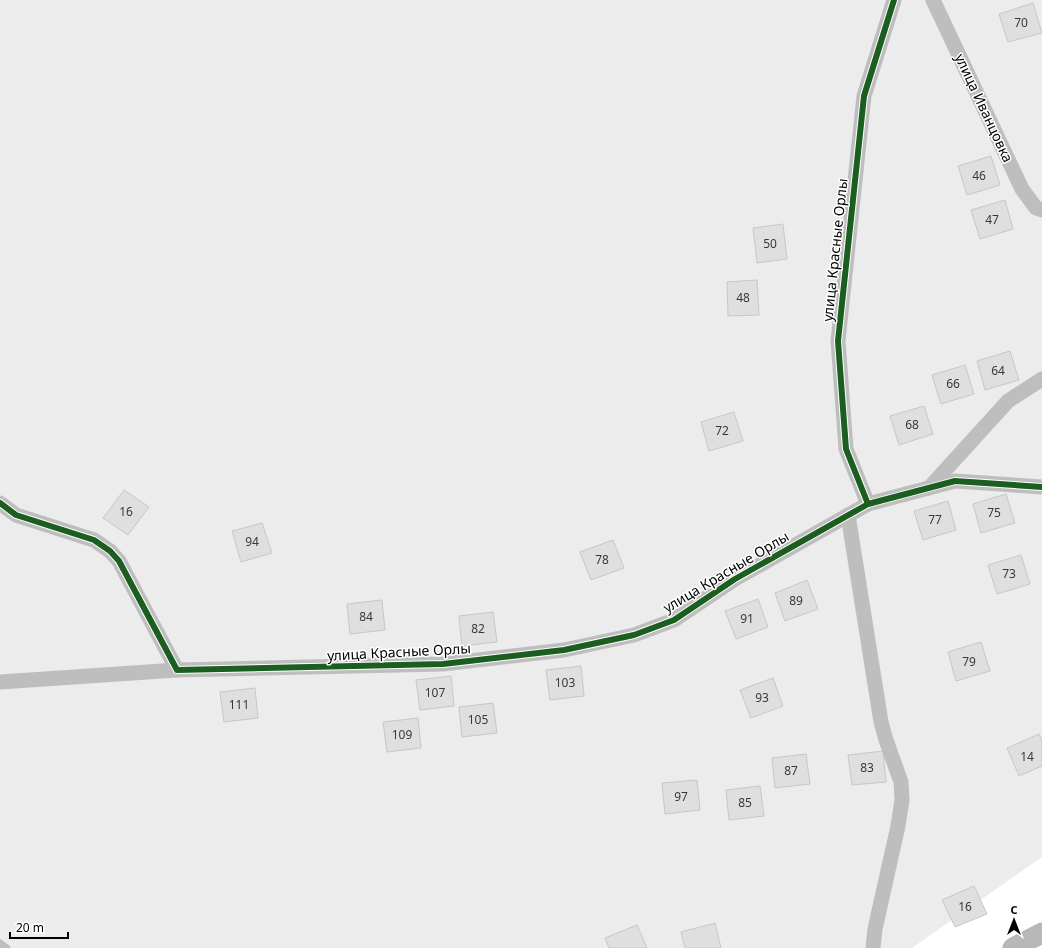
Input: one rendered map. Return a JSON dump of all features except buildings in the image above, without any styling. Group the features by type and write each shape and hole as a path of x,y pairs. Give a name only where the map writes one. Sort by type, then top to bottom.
{"main road":[{"path":"1013,948 1042,933"}],"street":[{"name":"улица Красные Орлы","path":"868,504 846,448 838,341 864,96 894,0"},
{"name":"улица Иванцовка","path":"934,0 1022,189 1036,208 1042,210"},
{"path":"929,488 1008,401 1042,379"},
{"name":"улица Красные Орлы","path":"0,682 177,670 443,664 564,650 634,635 674,620 735,579 868,504 955,481 1042,487"},
{"path":"0,503 16,514 94,540 110,551 119,561 177,670"},
{"path":"848,514 881,722 901,782 902,800 898,826 875,929 873,948"}],"lane":[{"path":"0,944 7,948"}],"shaded area":[{"path":"0,0 1042,0 1042,857 912,948 0,948"}],"cycle path":[{"path":"868,504 846,449 838,341 864,96 894,0"},
{"path":"0,503 16,515 94,540 110,551 119,561 177,670 443,664 564,650 634,635 674,620 735,579 868,504 955,481 1042,487"}]}
